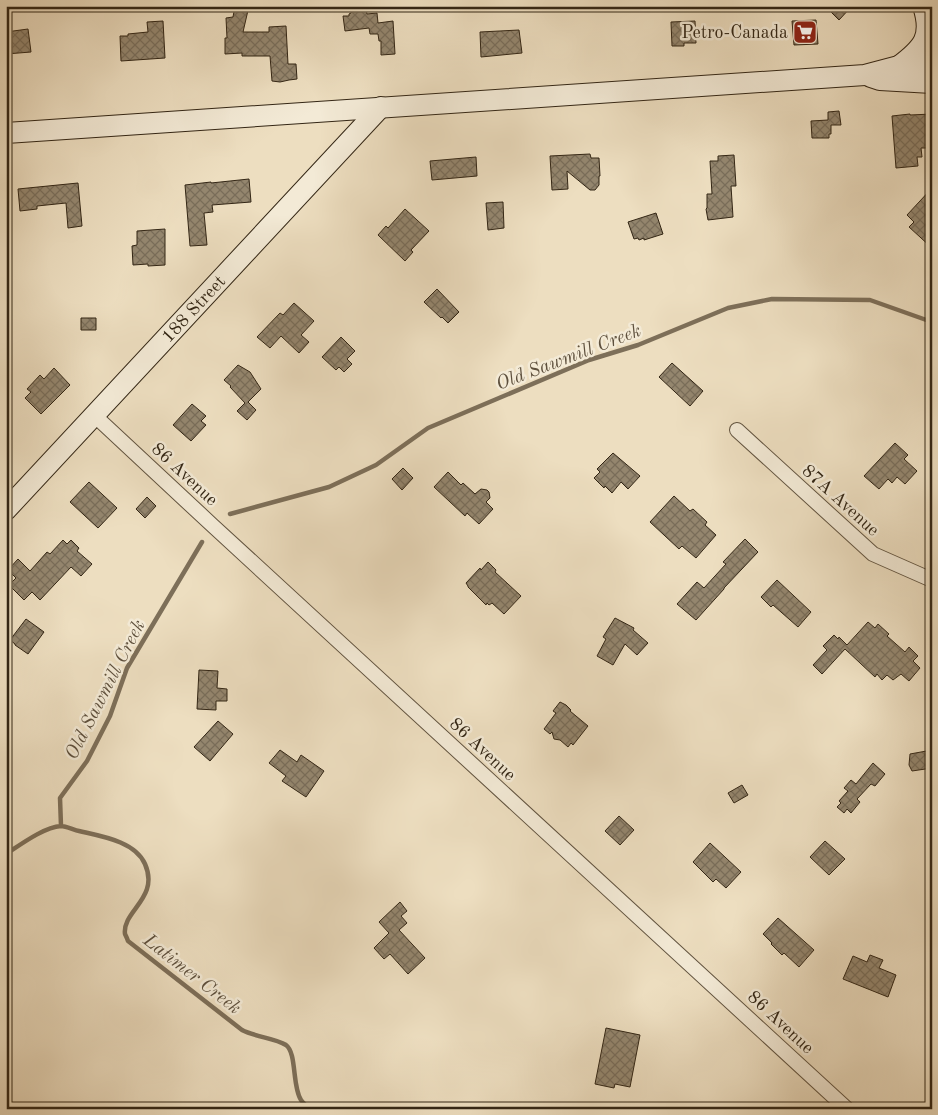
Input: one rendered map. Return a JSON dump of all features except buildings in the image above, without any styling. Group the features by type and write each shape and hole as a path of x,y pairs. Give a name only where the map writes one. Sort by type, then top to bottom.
{"main road":[{"path":"899,66 916,53 925,41 927,19 923,6"},
{"path":"6,133 865,75 899,66 932,62"},
{"path":"865,75 880,80 932,83"},
{"name":"188 Street","path":"6,510 381,107"}],"street":[{"name":"86 Avenue","path":"94,415 847,1109"},
{"name":"87A Avenue","path":"737,430 873,554 932,580"}],"waterway":[{"name":"Old Sawmill Creek","path":"230,514 329,487 376,465 428,428 589,360 638,345 728,308 772,299 870,300 932,322"},
{"name":"Old Sawmill Creek","path":"61,826 60,798 87,761 110,716 127,668 202,542"},
{"name":"Latimer Creek","path":"6,854 40,833 61,826 116,841 133,850 145,864 148,886 126,926 125,934 128,941 242,1030 286,1045 292,1055 298,1094 309,1109"}],"place":[{"name":"Petro-Canada","path":"805,32"}]}
